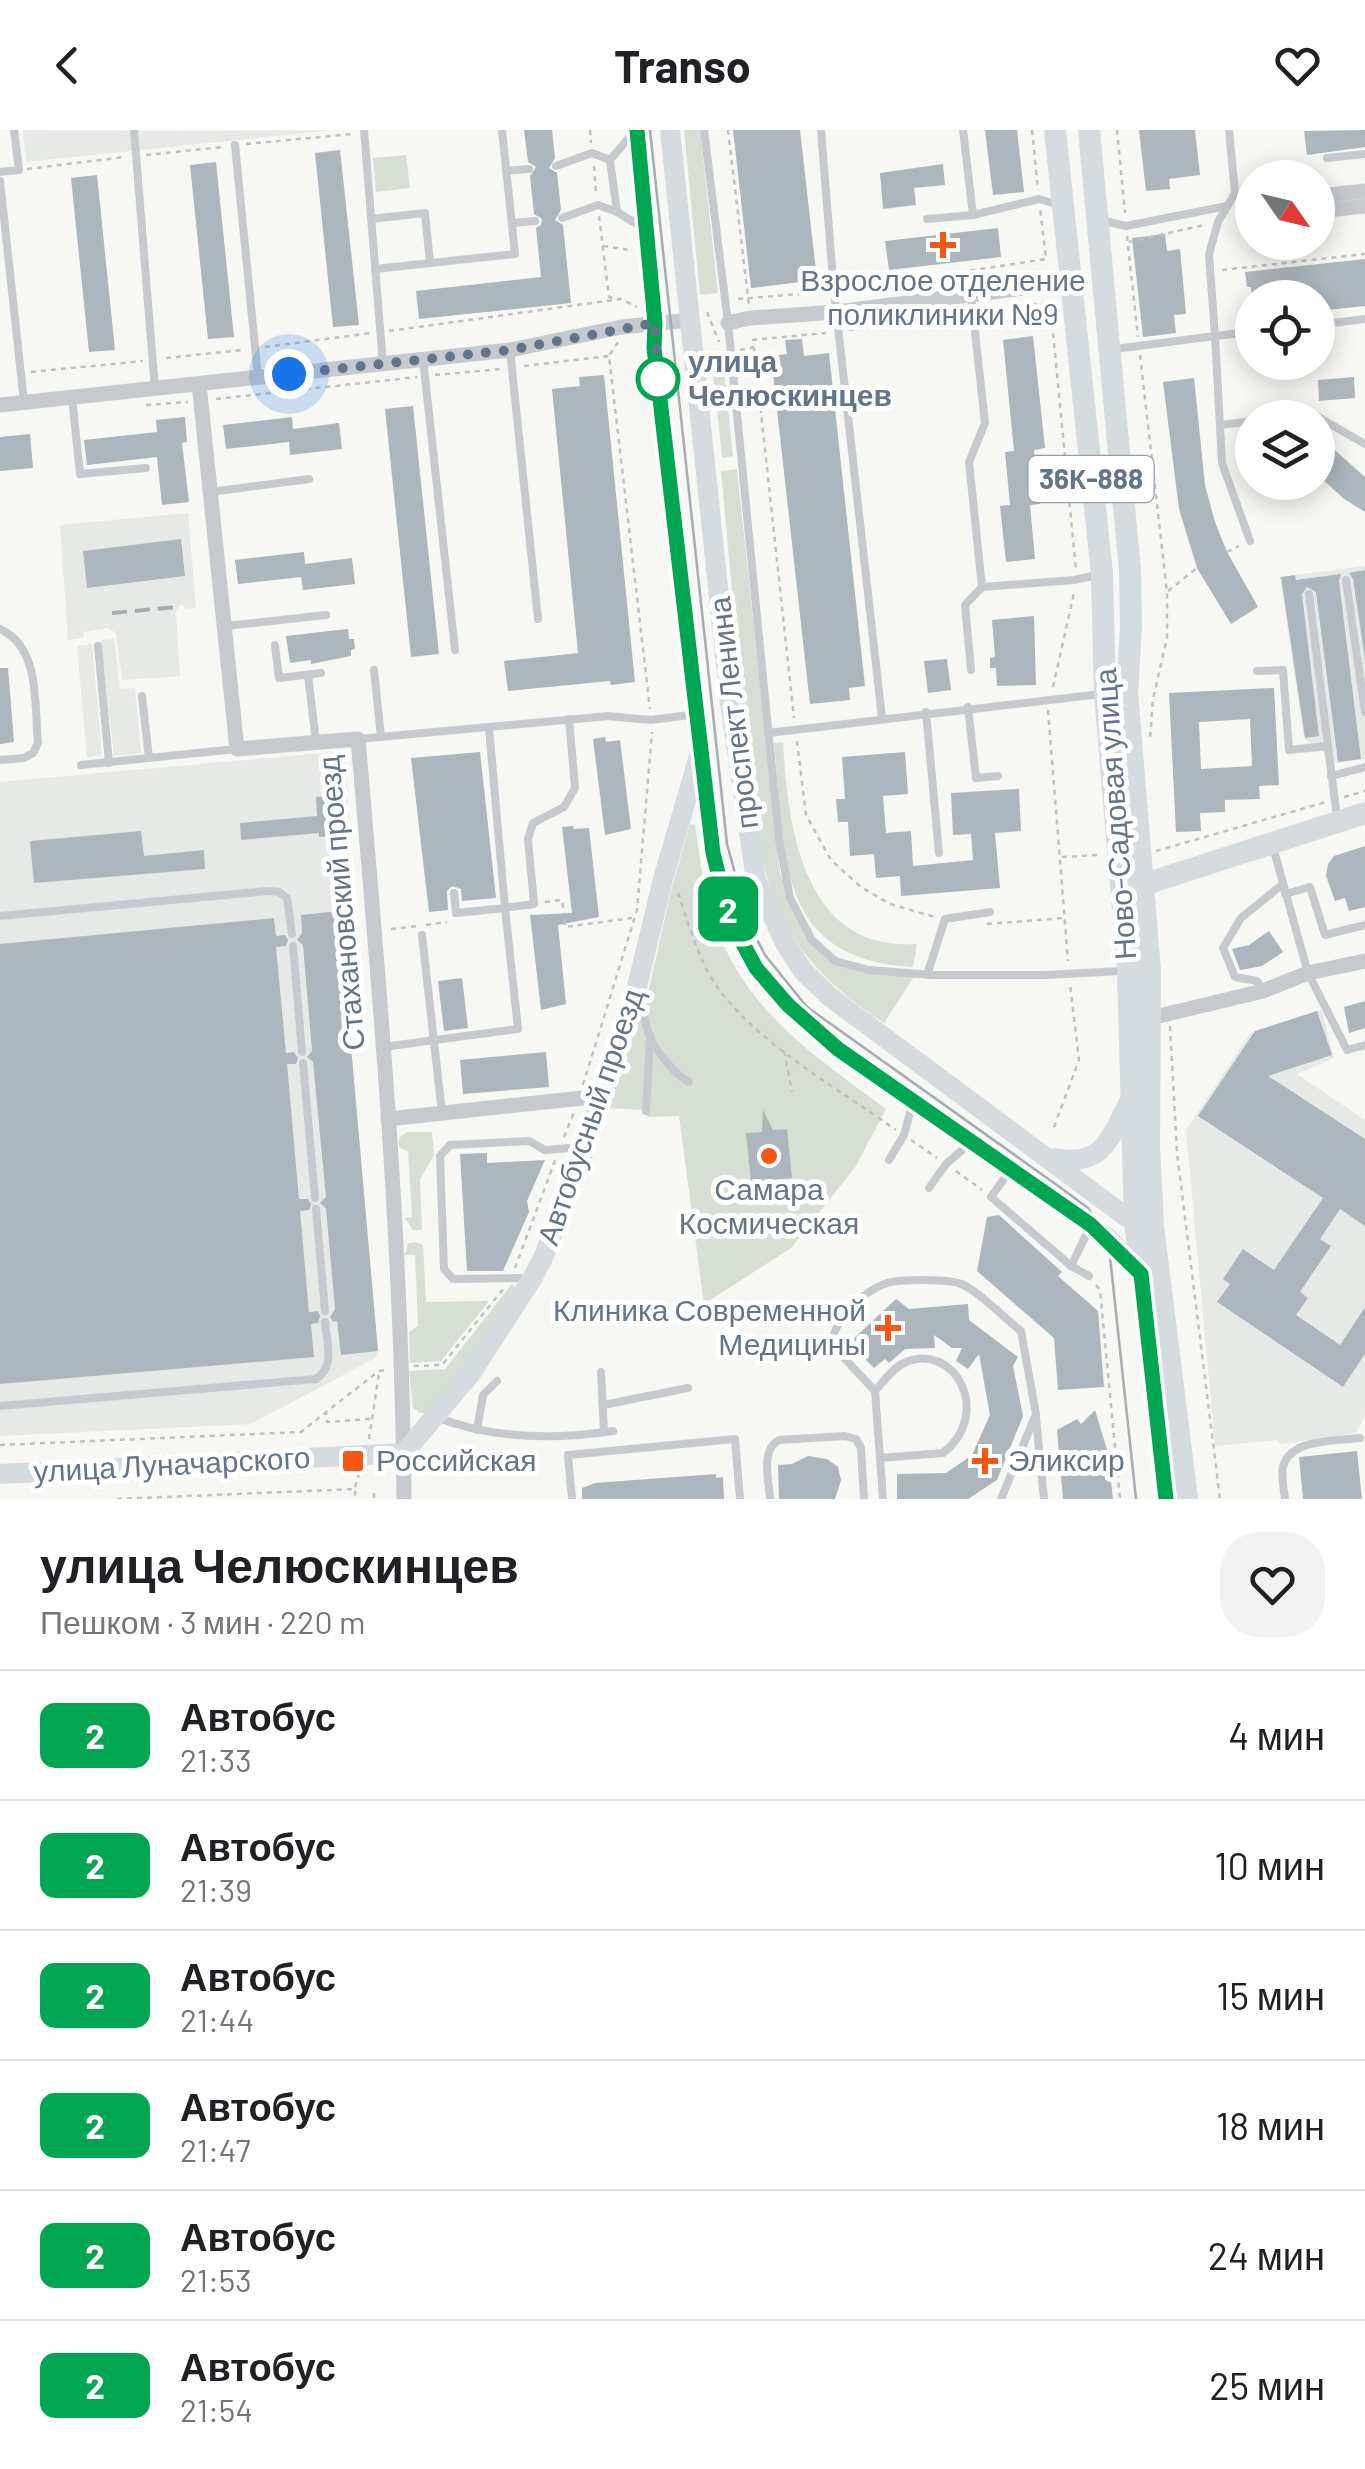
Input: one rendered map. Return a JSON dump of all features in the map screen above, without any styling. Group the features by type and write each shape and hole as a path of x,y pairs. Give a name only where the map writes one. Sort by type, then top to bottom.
{"main road":[{"name":"проспект Ленина","path":"636,130 655,323 654,348 696,714 713,853 725,900 756,968 814,1029 1091,1225 1141,1274"},
{"name":"проспект Ленина","path":"670,130 730,702 756,880 768,910 803,971 830,997 1144,1224"},
{"name":"Ново-Садовая улица","path":"1055,130 1102,574 1104,685 1150,1019 1149,1147 1141,1274 1166,1499"},
{"name":"Ново-Садовая улица","path":"1089,130 1130,570 1127,692 1132,888 1128,970 1150,1019 1130,1100 1144,1224 1187,1499"},
{"path":"1104,626 1131,627"},
{"name":"Автобусный проезд","path":"404,1453 472,1372 534,1277 585,1147 636,992 702,744"},
{"path":"1132,888 1272,845 1336,811 1365,813"},
{"path":"1050,1158 1077,1162 1089,1159 1101,1149 1130,1100"},
{"name":"улица Луначарского","path":"0,1474 404,1453"}],"street":[{"path":"1335,194 1365,190"},
{"path":"1335,209 1365,206"},
{"path":"728,323 1069,282"},
{"path":"0,404 155,389 200,392 258,377 383,364 425,368 655,323 690,310"},
{"path":"200,392 237,749"},
{"name":"Стахановский проезд","path":"237,749 358,739 383,1047 402,1366"},
{"path":"1150,1019 1263,991 1308,973 1365,962"},
{"path":"388,1119 600,1096"},
{"path":"402,1366 404,1499"}],"lane":[{"path":"0,172 19,170 14,130"},
{"path":"134,130 155,389"},
{"path":"376,269 515,254 502,130"},
{"path":"617,212 610,160 636,130"},
{"path":"704,130 728,323 779,840 790,898 812,940 835,961 869,970 927,975 1128,970"},
{"path":"821,130 834,292 882,718"},
{"path":"964,130 973,215"},
{"path":"1229,130 1234,193 1218,222 1209,254 1222,463 1250,540"},
{"path":"364,132 383,364"},
{"path":"235,146 258,377"},
{"path":"556,166 592,152 610,160"},
{"path":"1327,158 1365,154"},
{"path":"506,171 529,168"},
{"path":"0,181 24,402"},
{"path":"927,219 973,215 1039,200 1062,205"},
{"path":"562,218 598,205 646,230"},
{"path":"1098,220 1126,226 1227,206"},
{"path":"371,219 425,213 430,263"},
{"path":"512,223 535,221"},
{"path":"971,292 985,423 968,462 982,587"},
{"path":"1335,322 1365,319"},
{"path":"1110,350 1235,334"},
{"path":"510,350 538,619"},
{"path":"425,368 455,650"},
{"path":"72,396 80,474 146,468"},
{"path":"1220,425 1235,423"},
{"path":"1335,427 1365,444"},
{"path":"210,492 309,480"},
{"path":"971,670 965,605 982,587 1102,574"},
{"path":"1346,580 1365,712"},
{"path":"1309,594 1336,811"},
{"path":"224,626 326,615"},
{"path":"0,630 16,638 30,662 38,742 33,753 24,758 0,760"},
{"path":"275,645 279,678 322,673"},
{"path":"98,646 109,762"},
{"path":"374,670 381,738"},
{"path":"1256,671 1283,670 1289,750 1328,746"},
{"path":"308,674 316,742"},
{"path":"768,733 1051,698 1104,685"},
{"path":"142,696 149,758"},
{"path":"968,707 976,778 998,776"},
{"path":"926,712 938,853"},
{"path":"358,739 608,716 651,720 696,714"},
{"path":"454,893 456,914 534,904 528,839 533,823 564,807 575,788 569,720"},
{"path":"383,1047 518,1029 489,728"},
{"path":"82,765 237,749"},
{"path":"1331,776 1365,768"},
{"path":"1272,845 1308,973 1347,1050 1365,1045"},
{"path":"1263,991 1257,981 1235,977 1223,948 1241,918 1284,889 1310,887 1325,935 1365,925"},
{"path":"0,916 268,891 287,898 292,934"},
{"path":"927,975 945,919 990,912"},
{"path":"422,935 442,1113"},
{"path":"293,946 302,1052"},
{"path":"636,992 646,1010 650,1036 646,1112"},
{"path":"650,1036 680,1078 689,1082"},
{"path":"304,1063 314,1198"},
{"path":"889,1160 904,1135 913,1100"},
{"path":"534,1277 453,1279 444,1269 440,1156 450,1145 530,1141 544,1150 585,1147"},
{"path":"929,1188 946,1164 972,1142"},
{"path":"1011,1169 991,1198 1072,1266 1090,1276"},
{"path":"316,1209 325,1310"},
{"path":"1072,1266 1091,1225"},
{"path":"883,1499 875,1390 833,1346 832,1336 837,1324 884,1284 902,1280 961,1283 1021,1331 1036,1414 1044,1499"},
{"path":"0,1406 316,1380 329,1364 325,1322"},
{"path":"875,1390 904,1363 928,1360 942,1364 960,1380 969,1406 962,1433 943,1453 880,1458"},
{"path":"435,1416 477,1430 562,1438 609,1432 601,1372"},
{"path":"477,1430 483,1395 497,1381"},
{"path":"603,1405 688,1388"},
{"path":"1001,1499 1036,1414"},
{"path":"770,1499 767,1452 771,1444 779,1440 845,1436 856,1439 861,1448 864,1499"},
{"path":"1285,1499 1283,1466 1292,1451 1302,1446 1360,1438"},
{"path":"572,1499 568,1454 735,1439 740,1499"}],"path":[{"path":"590,130 609,298 641,308 640,298 653,299"},
{"path":"728,130 748,299 834,292 1046,259"},
{"path":"1117,130 1167,592 1167,638 1153,698 1149,746"},
{"path":"235,146 364,132"},
{"path":"1128,242 1218,222"},
{"path":"602,246 636,250"},
{"path":"1210,271 1365,254"},
{"path":"22,373 256,348 621,299"},
{"path":"621,299 622,327"},
{"path":"690,310 702,302 723,353"},
{"path":"752,340 839,332 1050,302 1077,566 1048,713 1078,1060 1054,1127"},
{"path":"754,347 806,815 832,860 861,888 890,904 945,919"},
{"path":"0,1445 301,1432 379,1371 442,1365 511,1279 578,1101 635,918 653,729 609,356 512,368 425,368 200,392 146,405"},
{"path":"1227,552 1250,540"},
{"path":"1167,592 1197,568"},
{"path":"1159,851 1336,811 1365,791"},
{"path":"663,879 675,885 696,947 713,981 744,1019 991,1198"},
{"path":"534,904 562,900 564,914"},
{"path":"565,920 565,927 635,918"},
{"path":"995,924 1066,918"},
{"path":"1150,1019 1177,1153 1220,1499"},
{"path":"783,1050 792,1092"},
{"path":"1090,1276 1100,1290 1120,1499"},
{"path":"356,1499 379,1371"},
{"path":"326,1412 326,1422 370,1419"},
{"path":"117,1499 355,1489"},
{"path":"374,1493 374,1499"}],"shaded area":[{"path":"23,130 178,131 333,130 26,162"},
{"path":"684,130 700,130 718,293 700,295"},
{"path":"406,155 410,188 376,192 373,158"},
{"path":"723,361 733,456 722,458 712,362"},
{"path":"737,469 780,873 803,922 828,951 864,966 917,972 884,1023 843,993 807,956 778,907 764,864 744,716 721,471"},
{"path":"188,513 196,608 187,609 181,604 176,611 180,676 122,680 116,633 108,628 84,632 83,638 68,640 60,525"},
{"path":"1365,566 1365,759 1337,763 1304,738 1280,577"},
{"path":"114,639 120,689 135,688 141,753 114,756 101,640"},
{"path":"92,644 102,755 87,757 77,646"},
{"path":"783,742 790,811 809,878 826,906 849,928 879,941 917,944 913,967 867,960 834,944 810,921 795,892 786,859 774,743"},
{"path":"345,751 351,848 332,872 339,911 378,1351 375,1358 251,1424 0,1436 0,782"},
{"path":"690,824 695,825 711,912 745,983 786,1030 886,1109 856,1166 791,1248 704,1304 679,1116 648,1117 644,1110 607,1108 649,989"},
{"path":"1322,1010 1334,1058 1297,1074 1365,1120 1365,1415 1356,1433 1280,1444 1278,1440 1215,1446 1186,1130 1250,1033"},
{"path":"408,1132 432,1132 434,1155 420,1179 422,1230 413,1230 405,1218 412,1217 408,1151 400,1148 398,1142"},
{"path":"408,1243 423,1245 426,1302 489,1301 441,1361 410,1363 409,1332 418,1326 415,1255 405,1255"},
{"path":"512,1284 520,1298 429,1413 413,1408 409,1371 445,1369"}],"building":[{"path":"524,130 552,130 555,158 549,168 557,173 561,210 555,220 563,225 571,303 419,319 416,291 541,277 536,228 542,219 534,214 530,176 536,167 528,162"},
{"path":"733,130 800,130 817,280 751,288"},
{"path":"985,130 1017,130 1024,192 993,195"},
{"path":"1139,130 1195,130 1200,175 1169,179 1170,189 1146,191"},
{"path":"1365,130 1365,147 1307,155 1304,131"},
{"path":"340,150 359,325 333,327 315,153"},
{"path":"216,162 234,337 208,339 190,165"},
{"path":"943,164 945,185 914,188 916,205 883,209 880,173"},
{"path":"97,175 115,350 89,352 71,178"},
{"path":"998,228 1001,257 889,270 885,241"},
{"path":"1165,234 1167,251 1180,249 1186,314 1174,315 1176,333 1143,337 1132,238"},
{"path":"1365,259 1365,306 1335,309 1335,280 1246,280 1245,272"},
{"path":"1033,336 1045,448 1034,450 1040,504 1030,505 1035,559 1006,562 1000,506 1010,505 1005,452 1014,451 1003,340"},
{"path":"802,339 804,356 829,353 865,686 849,688 850,700 810,704 771,356 787,354 785,340"},
{"path":"604,375 635,682 508,691 504,661 578,653 552,389 580,386 579,377"},
{"path":"1354,377 1355,398 1319,400 1318,380"},
{"path":"1194,378 1205,485 1215,522 1258,607 1231,624 1197,568 1179,509 1163,382"},
{"path":"413,406 439,654 411,657 385,409"},
{"path":"185,417 187,442 182,443 189,502 162,505 157,457 87,465 84,440 157,432 156,420"},
{"path":"292,417 293,429 339,423 342,449 290,455 289,442 226,449 223,425"},
{"path":"30,434 33,468 0,471 0,437"},
{"path":"1335,450 1365,477 1365,512 1335,491"},
{"path":"181,539 185,576 87,588 83,551"},
{"path":"304,552 305,564 352,558 355,584 303,590 301,577 238,584 235,560"},
{"path":"1365,570 1365,659 1349,573"},
{"path":"1341,574 1361,759 1338,762 1316,592 1307,587 1302,594 1319,736 1305,738 1281,577 1295,575 1296,580"},
{"path":"1034,616 1036,685 997,686 996,668 990,668 990,658 995,657 992,620"},
{"path":"348,629 349,639 354,639 351,656 311,664 311,660 290,663 286,636"},
{"path":"947,659 951,690 928,693 924,661"},
{"path":"0,668 8,668 14,742 0,744"},
{"path":"1274,688 1279,785 1259,786 1260,799 1225,800 1225,812 1200,813 1201,831 1176,832 1169,693","holes":["1250,719 1252,766 1201,769 1199,722"]},
{"path":"605,737 606,742 620,740 631,829 605,835 593,739"},
{"path":"480,752 496,898 462,901 461,889 452,886 447,891 448,910 429,912 411,758"},
{"path":"905,752 908,794 883,796 886,833 911,831 913,866 973,860 971,834 953,835 951,793 1019,789 1021,831 995,833 1000,888 901,896 900,876 876,878 874,854 850,856 848,822 838,822 836,799 845,799 842,757"},
{"path":"339,795 343,835 319,837 319,833 241,840 240,823 317,816 316,797"},
{"path":"562,827 589,828 599,917 558,925 566,1004 541,1010 530,915 572,913"},
{"path":"141,831 144,856 204,850 205,869 34,883 30,841"},
{"path":"1365,846 1365,907 1349,911 1345,898 1335,901 1326,876 1328,864 1334,856"},
{"path":"339,911 378,1351 341,1355 337,1321 330,1317 335,1309 326,1208 320,1203 326,1197 313,1062 307,1057 312,1051 303,945 297,940 302,933 301,915"},
{"path":"274,918 276,936 285,935 288,940 286,946 276,947 286,1053 294,1052 298,1058 296,1064 287,1064 299,1199 308,1199 311,1204 309,1210 300,1211 309,1312 318,1311 320,1316 318,1323 311,1324 314,1357 0,1384 0,944"},
{"path":"1269,931 1283,952 1262,966 1240,970 1232,949 1249,945"},
{"path":"462,978 468,1028 444,1031 438,981"},
{"path":"1365,1001 1365,1028 1349,1033 1344,1007"},
{"path":"1317,1011 1332,1055 1268,1076 1365,1139 1365,1226 1340,1209 1320,1239 1331,1246 1300,1292 1308,1298 1296,1315 1340,1345 1365,1307 1365,1354 1343,1387 1217,1302 1230,1284 1223,1279 1243,1249 1274,1270 1323,1198 1198,1116 1255,1031"},
{"path":"546,1052 549,1087 463,1094 460,1060"},
{"name":"Самара Космическая","path":"763,1110 773,1130 787,1129 792,1178 751,1182 746,1133 762,1132"},
{"path":"487,1153 487,1163 545,1160 527,1201 529,1212 503,1271 467,1271 460,1154"},
{"path":"999,1215 1098,1311 1104,1387 1058,1390 1054,1338 977,1271 987,1217"},
{"path":"896,1299 909,1309 968,1304 969,1320 1018,1357 1013,1366 1023,1416 997,1480 968,1499 897,1499 897,1474 946,1473 972,1455 990,1415 979,1354 968,1369 956,1361 962,1348 952,1348 934,1335 935,1348 905,1349 889,1363 885,1359 874,1368 849,1343"},
{"path":"1095,1410 1108,1453 1113,1499 1063,1499 1057,1430 1077,1419 1081,1424"},
{"path":"1357,1451 1362,1499 1303,1499 1299,1457"},
{"path":"808,1456 827,1459 838,1467 841,1480 835,1499 779,1499 778,1465 792,1464"},
{"path":"716,1474 716,1478 723,1477 724,1499 582,1499 582,1488 595,1483"}],"tram line":[{"path":"650,130 727,844 749,924 765,955 807,1007 1088,1208 1108,1238 1136,1499"}],"railway":[{"path":"112,613 177,607"}],"bus line":[{"name":"2","path":"637,130 654,348 713,853 725,900 756,968 814,1029 1091,1225 1141,1274 1166,1499"}],"place":[{"name":"Взрослое отделение поликлиники №9","path":"943,245"},
{"name":"улица Челюскинцев","path":"658,379"},
{"name":"Самара Космическая","path":"769,1156"},
{"name":"Клиника Современной Медицины","path":"888,1328"},
{"name":"Российская","path":"353,1461"},
{"name":"Эликсир","path":"985,1461"}],"route":[{"path":"289,374 510,350 655,323 658,385 658,379"}]}
